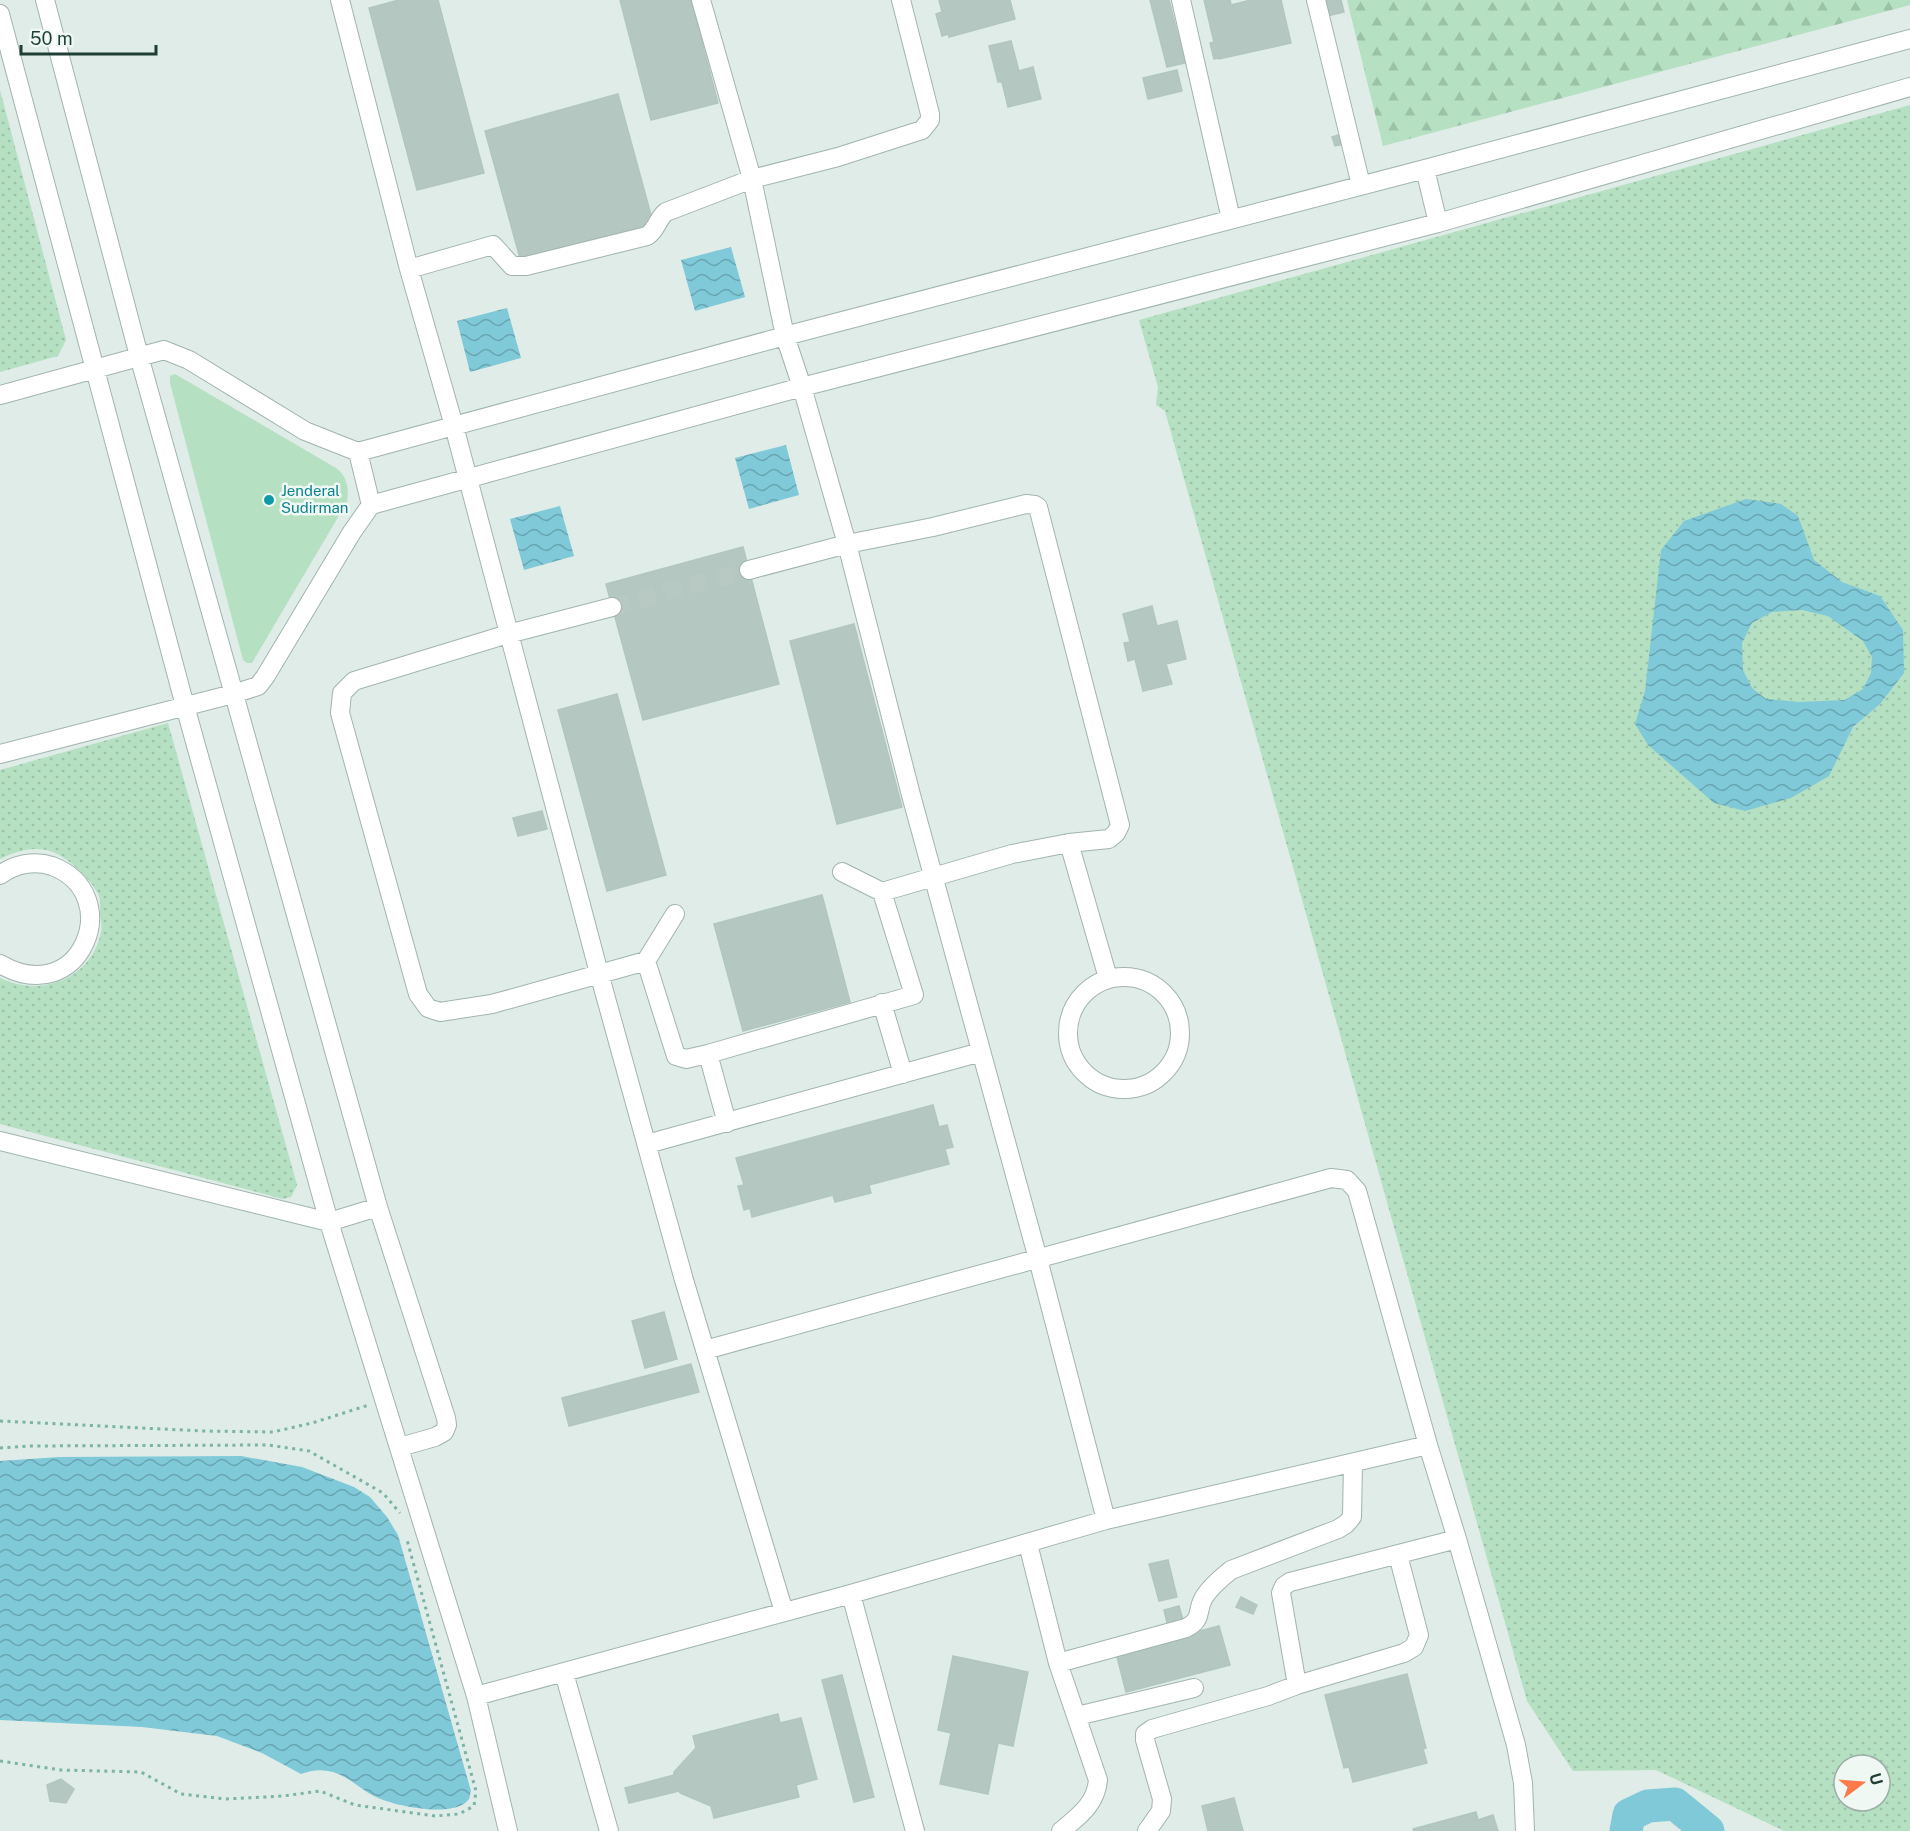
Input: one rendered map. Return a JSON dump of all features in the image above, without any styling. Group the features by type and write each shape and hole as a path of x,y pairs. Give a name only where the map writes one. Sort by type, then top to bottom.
{"lane":[{"path":"45,0 139,356 233,694 378,1207 447,1425 444,1432 435,1437 400,1447"},
{"path":"340,0 409,269 468,479 599,973 705,1350 784,1612"},
{"path":"701,0 752,179 785,336 847,544 864,617 1038,1259 1106,1520"},
{"path":"409,269 493,245 512,266 526,266 647,236 653,232 666,212 752,179 838,157 922,130 927,126 930,114 901,0"},
{"path":"1181,0 1231,219"},
{"path":"1316,0 1361,185"},
{"path":"0,14 185,706 329,1222 476,1696 508,1831"},
{"path":"0,395 164,350 189,360 305,431 358,452 785,336 1425,169 1910,39"},
{"path":"0,754 258,686 351,532 371,505 802,387 1438,224 1910,87"},
{"path":"1425,169 1438,224"},
{"path":"358,452 371,505"},
{"path":"749,570 847,544 933,527 1026,504 1038,507 1120,825 1116,833 1109,839 1069,843 1012,854 882,892 842,872"},
{"path":"612,607 508,634 354,681 342,693 340,713 418,994 428,1008 440,1012 492,1004 646,961 675,915"},
{"path":"1069,843 1108,978"},
{"path":"0,875 9,869 27,863 45,864 62,870 77,882 87,898 91,916 89,935 81,952 68,965 51,973 33,976 15,972 0,964"},
{"path":"646,961 676,1056 686,1059 912,996 915,993 882,892"},
{"path":"1129,976 1149,982 1166,994 1177,1012 1181,1033 1178,1053 1167,1071 1151,1084 1131,1090 1110,1088 1091,1079 1077,1064 1069,1044 1068,1024 1076,1004 1090,988 1108,978 1129,976"},
{"path":"882,1004 903,1074"},
{"path":"647,1144 981,1052"},
{"path":"708,1054 728,1123"},
{"path":"0,1141 329,1222 378,1207"},
{"path":"705,1350 1332,1178 1347,1180 1357,1191 1428,1445 1516,1745 1523,1783 1525,1831"},
{"path":"476,1696 851,1594 1106,1520 1428,1445"},
{"path":"1058,1663 1186,1628 1198,1618 1203,1600 1218,1581 1231,1570 1346,1524 1352,1517 1353,1463"},
{"path":"1297,1685 1281,1593 1284,1586 1290,1582 1457,1539"},
{"path":"1028,1544 1058,1663 1098,1779 1097,1792 1088,1807 1061,1831"},
{"path":"1147,1831 1161,1811 1162,1799 1145,1740 1145,1734 1152,1729 1268,1696 1404,1653 1414,1647 1419,1635 1398,1555"},
{"path":"851,1594 915,1831"},
{"path":"564,1673 609,1831"},
{"path":"1077,1716 1194,1688"}],"path":[{"path":"0,1421 203,1431 273,1432 312,1423 385,1400"},
{"path":"0,1448 268,1445 309,1451 383,1493 399,1513 402,1524"},
{"path":"0,1761 61,1770 141,1772 181,1794 226,1799 283,1796 320,1791 355,1805 435,1816 459,1814 474,1806 476,1791 406,1535"}],"green space":[{"path":"1347,0 1910,0 1910,5 1383,146"},
{"path":"0,90 66,340 58,356 0,372"},
{"path":"1910,105 1910,1831 1784,1831 1656,1770 1573,1771 1527,1701 1165,411 1156,405 1158,387 1139,320"},
{"path":"175,374 336,468 343,475 346,483 347,502 252,663 243,660 170,383 170,376"},
{"path":"168,723 297,1185 291,1197 283,1199 0,1124 0,978 15,984 31,986 47,985 62,980 87,962 96,948 101,928 98,894 86,877 72,864 55,853 38,849 19,851 0,859 0,770"}],"water":[{"path":"731,247 745,297 695,311 681,260"},
{"path":"507,308 521,358 470,372 457,321"},
{"path":"786,445 799,495 749,509 735,458"},
{"path":"1746,499 1781,504 1798,516 1814,560 1842,582 1880,596 1903,630 1904,673 1880,704 1853,727 1829,776 1791,798 1745,811 1714,803 1648,745 1635,724 1645,691 1661,550 1684,521","holes":["1802,610 1828,616 1863,641 1872,657 1871,673 1863,689 1845,700 1800,702 1766,699 1752,688 1743,670 1742,643 1752,623 1772,612"]},
{"path":"560,506 574,556 524,570 510,519"},
{"path":"241,1456 302,1467 354,1487 370,1497 387,1517 398,1535 471,1791 469,1799 462,1805 438,1810 396,1804 376,1797 335,1773 317,1770 301,1774 262,1753 217,1736 142,1727 0,1720 0,1461 59,1457"}],"building":[{"path":"399,0 438,0 484,173 417,190 369,8"},
{"path":"620,0 691,0 718,103 651,120"},
{"path":"939,0 1010,0 1015,19 949,37 948,34 942,36 936,14 942,12"},
{"path":"1150,0 1169,0 1185,63 1167,67"},
{"path":"1204,0 1230,0 1231,5 1251,0 1281,0 1291,43 1214,59 1210,43 1214,42"},
{"path":"1323,0 1341,0 1344,12 1327,16"},
{"path":"1011,41 1019,71 1033,67 1041,99 1008,107 1002,82 998,82 989,46"},
{"path":"1177,70 1182,91 1148,99 1143,78"},
{"path":"618,94 654,226 521,262 485,131"},
{"path":"1342,134 1345,144 1335,146 1332,137"},
{"path":"743,547 779,684 643,720 606,584"},
{"path":"1152,606 1157,626 1177,621 1186,659 1166,664 1172,684 1143,691 1135,659 1128,661 1124,643 1130,642 1123,614"},
{"path":"854,624 902,807 837,824 790,641"},
{"path":"617,694 666,875 607,891 558,710"},
{"path":"542,811 547,829 518,836 513,818"},
{"path":"822,895 850,1002 743,1031 714,924"},
{"path":"933,1105 939,1127 947,1125 953,1147 945,1149 949,1164 869,1185 871,1193 835,1202 833,1195 752,1217 750,1208 744,1210 738,1186 744,1185 736,1158"},
{"path":"664,1312 677,1359 645,1368 632,1321"},
{"path":"691,1364 699,1392 569,1426 562,1398"},
{"path":"1168,1560 1177,1597 1159,1601 1149,1564"},
{"path":"1241,1597 1257,1605 1253,1614 1236,1607"},
{"path":"1179,1606 1184,1623 1168,1627 1164,1610"},
{"path":"1219,1626 1230,1665 1126,1692 1116,1653"},
{"path":"953,1656 1028,1672 1013,1746 998,1743 988,1794 940,1784 951,1733 938,1730"},
{"path":"1407,1674 1426,1748 1423,1749 1427,1763 1353,1782 1349,1767 1344,1768 1325,1695"},
{"path":"842,1675 874,1797 854,1802 822,1680"},
{"path":"778,1714 780,1723 801,1718 817,1779 796,1785 799,1797 714,1818 711,1806 679,1791 629,1803 625,1788 674,1775 674,1772 696,1748 693,1736"},
{"path":"61,1779 74,1789 66,1803 50,1801 47,1785"},
{"path":"1234,1798 1243,1831 1208,1831 1202,1806"},
{"path":"1476,1812 1478,1820 1493,1815 1498,1831 1414,1831 1413,1829"}],"waterway":[{"path":"1626,1831 1629,1815 1648,1806 1675,1804 1708,1831"}],"tunnel":[{"path":"612,607 749,570"}],"place":[{"name":"Jenderal Sudirman","path":"269,500"}]}
